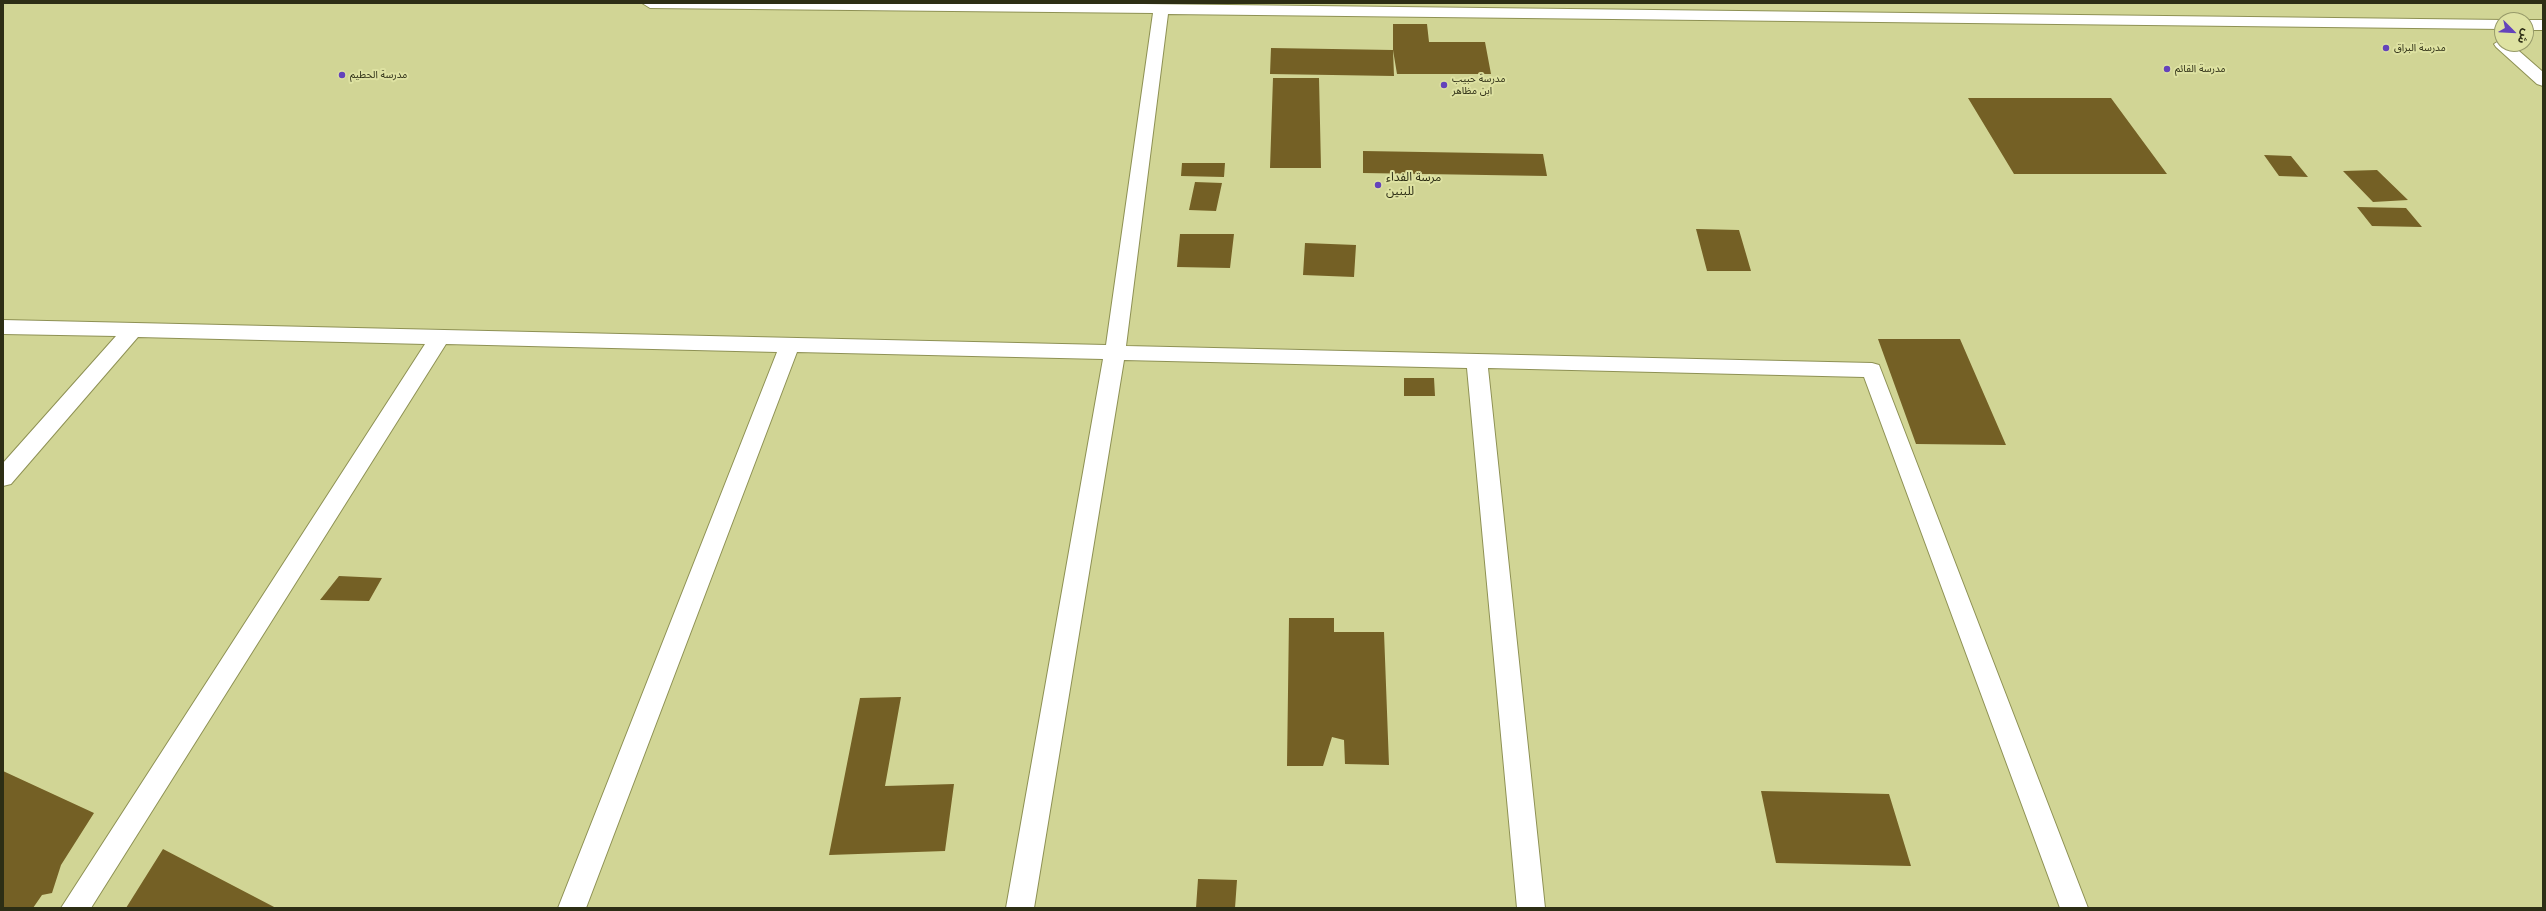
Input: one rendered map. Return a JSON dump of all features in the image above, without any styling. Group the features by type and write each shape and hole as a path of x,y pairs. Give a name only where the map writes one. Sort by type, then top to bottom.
{"street":[{"path":"650,3 1161,9 1761,9 2494,24"},
{"path":"1020,908 1115,352 1161,9"},
{"path":"2480,24 2494,37"},
{"path":"2511,52 2543,81"},
{"path":"3,327 1872,370 2074,908"},
{"path":"3,478 133,330"},
{"path":"75,908 440,337"},
{"path":"572,908 790,345"},
{"path":"1477,360 1531,908"}],"building":[{"path":"1393,24 1427,24 1429,42 1485,42 1491,74 1397,74 1393,50"},
{"path":"1271,48 1393,50 1394,76 1270,74"},
{"path":"1273,78 1319,78 1321,168 1270,168"},
{"path":"1968,98 2111,98 2167,174 2014,174"},
{"path":"1363,151 1543,154 1547,176 1363,173"},
{"path":"2264,155 2291,156 2308,177 2279,176"},
{"path":"1182,163 1225,163 1224,177 1181,176"},
{"path":"2377,170 2408,200 2373,202 2343,171"},
{"path":"1195,182 1222,183 1216,211 1189,210"},
{"path":"2357,207 2406,208 2422,227 2372,226"},
{"path":"1696,229 1739,230 1751,271 1707,271"},
{"path":"1180,234 1234,234 1230,268 1177,267"},
{"path":"1305,243 1356,245 1354,277 1303,275"},
{"path":"1878,339 1960,339 2006,445 1916,444"},
{"path":"1404,378 1434,378 1435,396 1404,396"},
{"path":"339,576 382,578 369,601 320,600"},
{"path":"1289,618 1334,618 1334,632 1384,632 1389,765 1345,764 1344,740 1332,737 1323,766 1287,766"},
{"path":"901,697 885,786 954,784 945,851 829,855 860,698"},
{"path":"3,771 94,813 61,865 52,893 42,895 33,908 3,908"},
{"path":"1761,791 1889,794 1911,866 1776,863"},
{"path":"163,849 276,908 126,908"},
{"path":"1198,879 1237,880 1235,908 1196,908"}],"place":[{"name":"مدرسة البراق","path":"2386,48"},
{"name":"مدرسة القائم","path":"2167,69"},
{"name":"مدرسة الحطيم","path":"342,75"},
{"name":"مدرسة حبيب ابن مظاهر","path":"1444,85"},
{"name":"مرسة الفداء للبنين","path":"1378,185"}]}
